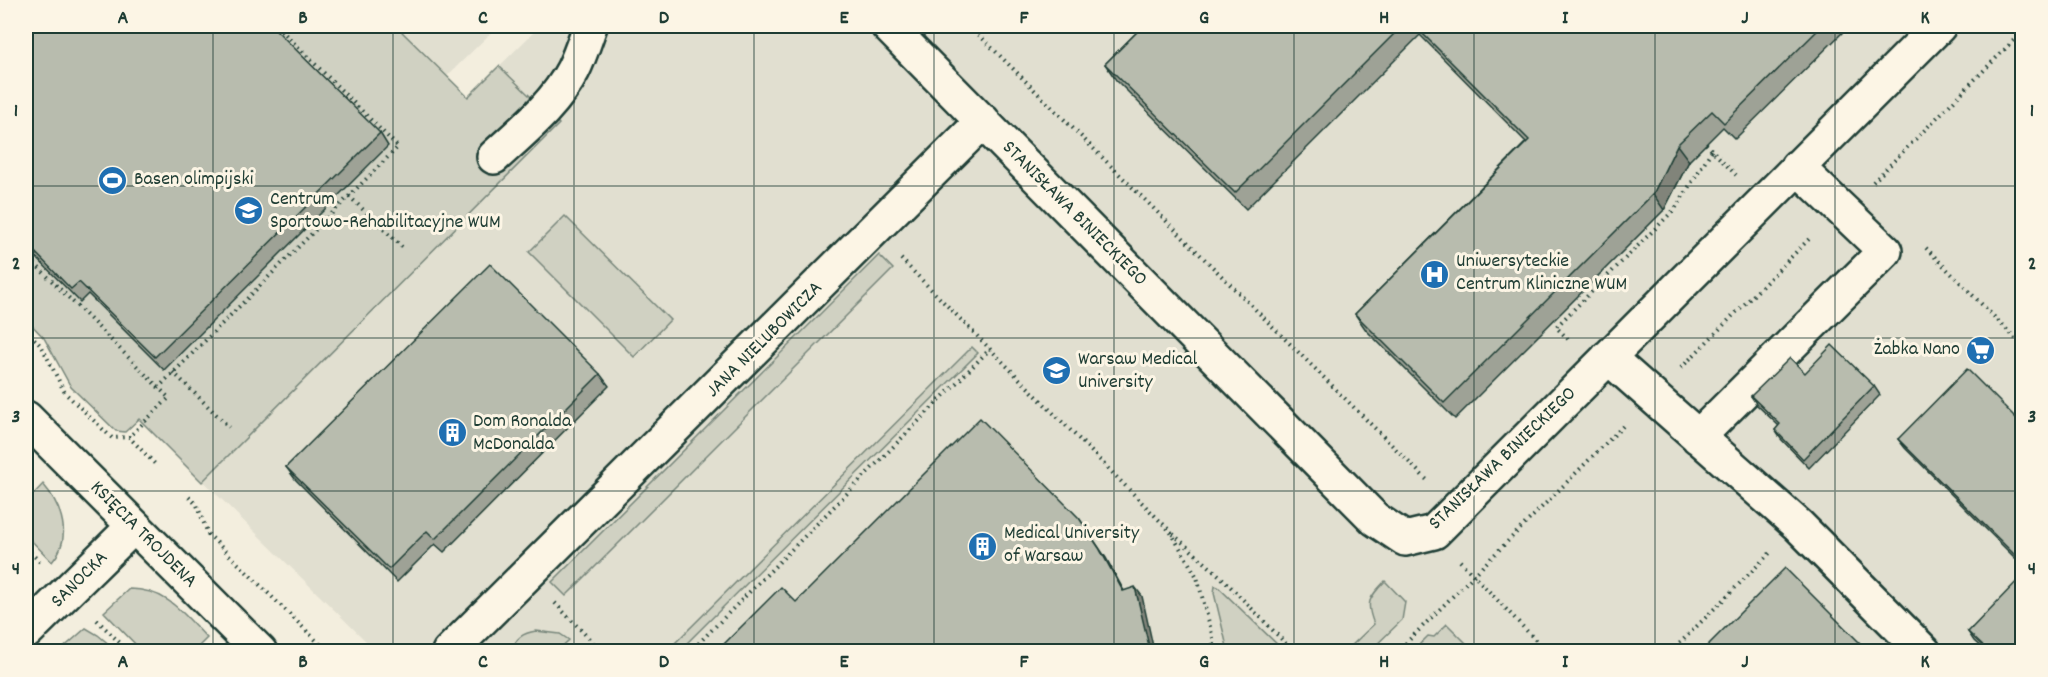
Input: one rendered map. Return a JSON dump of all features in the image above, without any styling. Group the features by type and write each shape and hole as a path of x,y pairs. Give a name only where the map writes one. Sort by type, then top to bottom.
{"street":[{"path":"494,157 547,107 558,92 573,70 590,26"},
{"path":"888,26 983,121"},
{"name":"STANISŁAWA BINIECKIEGO","path":"983,121 1376,519 1405,539 1434,532 1939,26"},
{"name":"JANA NIELUBOWICZA","path":"449,651 983,121"},
{"path":"1698,437 1885,250 1854,198 1797,167"},
{"path":"1608,357 1798,525 1924,651"},
{"name":"KSIĘCIA TROJDENA","path":"26,418 260,651"},
{"name":"SANOCKA","path":"26,632 134,527"}],"path":[{"path":"158,388 398,147 277,26"},
{"path":"970,26 1437,489"},
{"path":"1398,651 2022,32"},
{"path":"1706,144 1742,182"},
{"path":"1570,341 1556,327 1675,209 1712,150"},
{"path":"349,196 404,249"},
{"path":"1924,246 2022,345"},
{"path":"896,254 1170,531 1221,577 1294,651"},
{"path":"26,255 169,398 129,437 112,438 65,393 42,348 26,330"},
{"path":"690,651 990,349"},
{"path":"173,372 229,427"},
{"path":"129,437 157,465"},
{"path":"189,497 197,506 207,534 328,651"},
{"path":"1671,651 1798,525"},
{"path":"1170,531 1197,577 1213,638 1214,651"},
{"path":"1459,559 1547,651"},
{"path":"548,597 602,651"},
{"path":"92,614 129,651"}],"shaded area":[{"name":"Warsaw Medical University","path":"26,26 498,26 447,76 468,97 540,26 2022,26 2022,651 374,651 38,319"},
{"name":"Centrum Sportowo-Rehabilitacyjne WUM","path":"26,26 396,26 468,97 499,66 559,124 202,482 139,419 125,432 116,431 71,387 44,338 26,319"},
{"path":"565,216 670,320 634,357 529,252"},
{"path":"879,255 893,269 566,596 552,582"},
{"path":"972,347 978,353 679,651 667,651"},
{"path":"43,484 60,512 62,522 62,543 52,562 26,535 26,502"},
{"path":"1385,581 1405,602 1402,620 1370,651 1346,651 1374,624 1370,601"},
{"path":"1215,586 1284,651 1228,651 1214,593"},
{"path":"129,589 154,593 164,598 182,612 207,638 194,651 142,651 104,612"},
{"path":"1447,624 1474,651 1417,651 1420,648 1419,645 1428,636 1434,637"},
{"path":"86,628 98,635 117,651 60,651"},
{"path":"536,631 560,634 569,640 557,651 512,651 520,637"}],"building":[{"path":"26,26 272,26 380,133 155,357 79,282 71,289 26,243"},
{"path":"1143,26 1402,26 1235,193 1105,64"},
{"path":"1415,26 1822,26 1724,123 1712,111 1677,145 1653,194 1444,403 1355,314 1529,140"},
{"name":"Dom Ronalda McDonalda","path":"490,264 600,374 435,539 427,531 389,569 286,467"},
{"path":"1832,345 1874,386 1803,459 1775,430 1780,424 1751,396 1790,358 1805,373"},
{"path":"1967,369 2022,424 2022,562 1898,439"},
{"name":"Medical University of Warsaw","path":"980,418 1079,518 1123,591 1135,587 1149,651 717,651 781,587 796,602"},
{"path":"1785,568 1868,651 1702,651"},
{"path":"2022,576 2022,651 1988,651 1968,632"}],"place":[{"name":"Basen olimpijski","path":"113,180"},
{"name":"Centrum Sportowo-Rehabilitacyjne WUM","path":"249,211"},
{"name":"Uniwersyteckie Centrum Kliniczne WUM","path":"1435,274"},
{"name":"Żabka Nano","path":"1981,350"},
{"name":"Warsaw Medical University","path":"1057,371"},
{"name":"Dom Ronalda McDonalda","path":"452,433"},
{"name":"Medical University of Warsaw","path":"983,546"}]}
